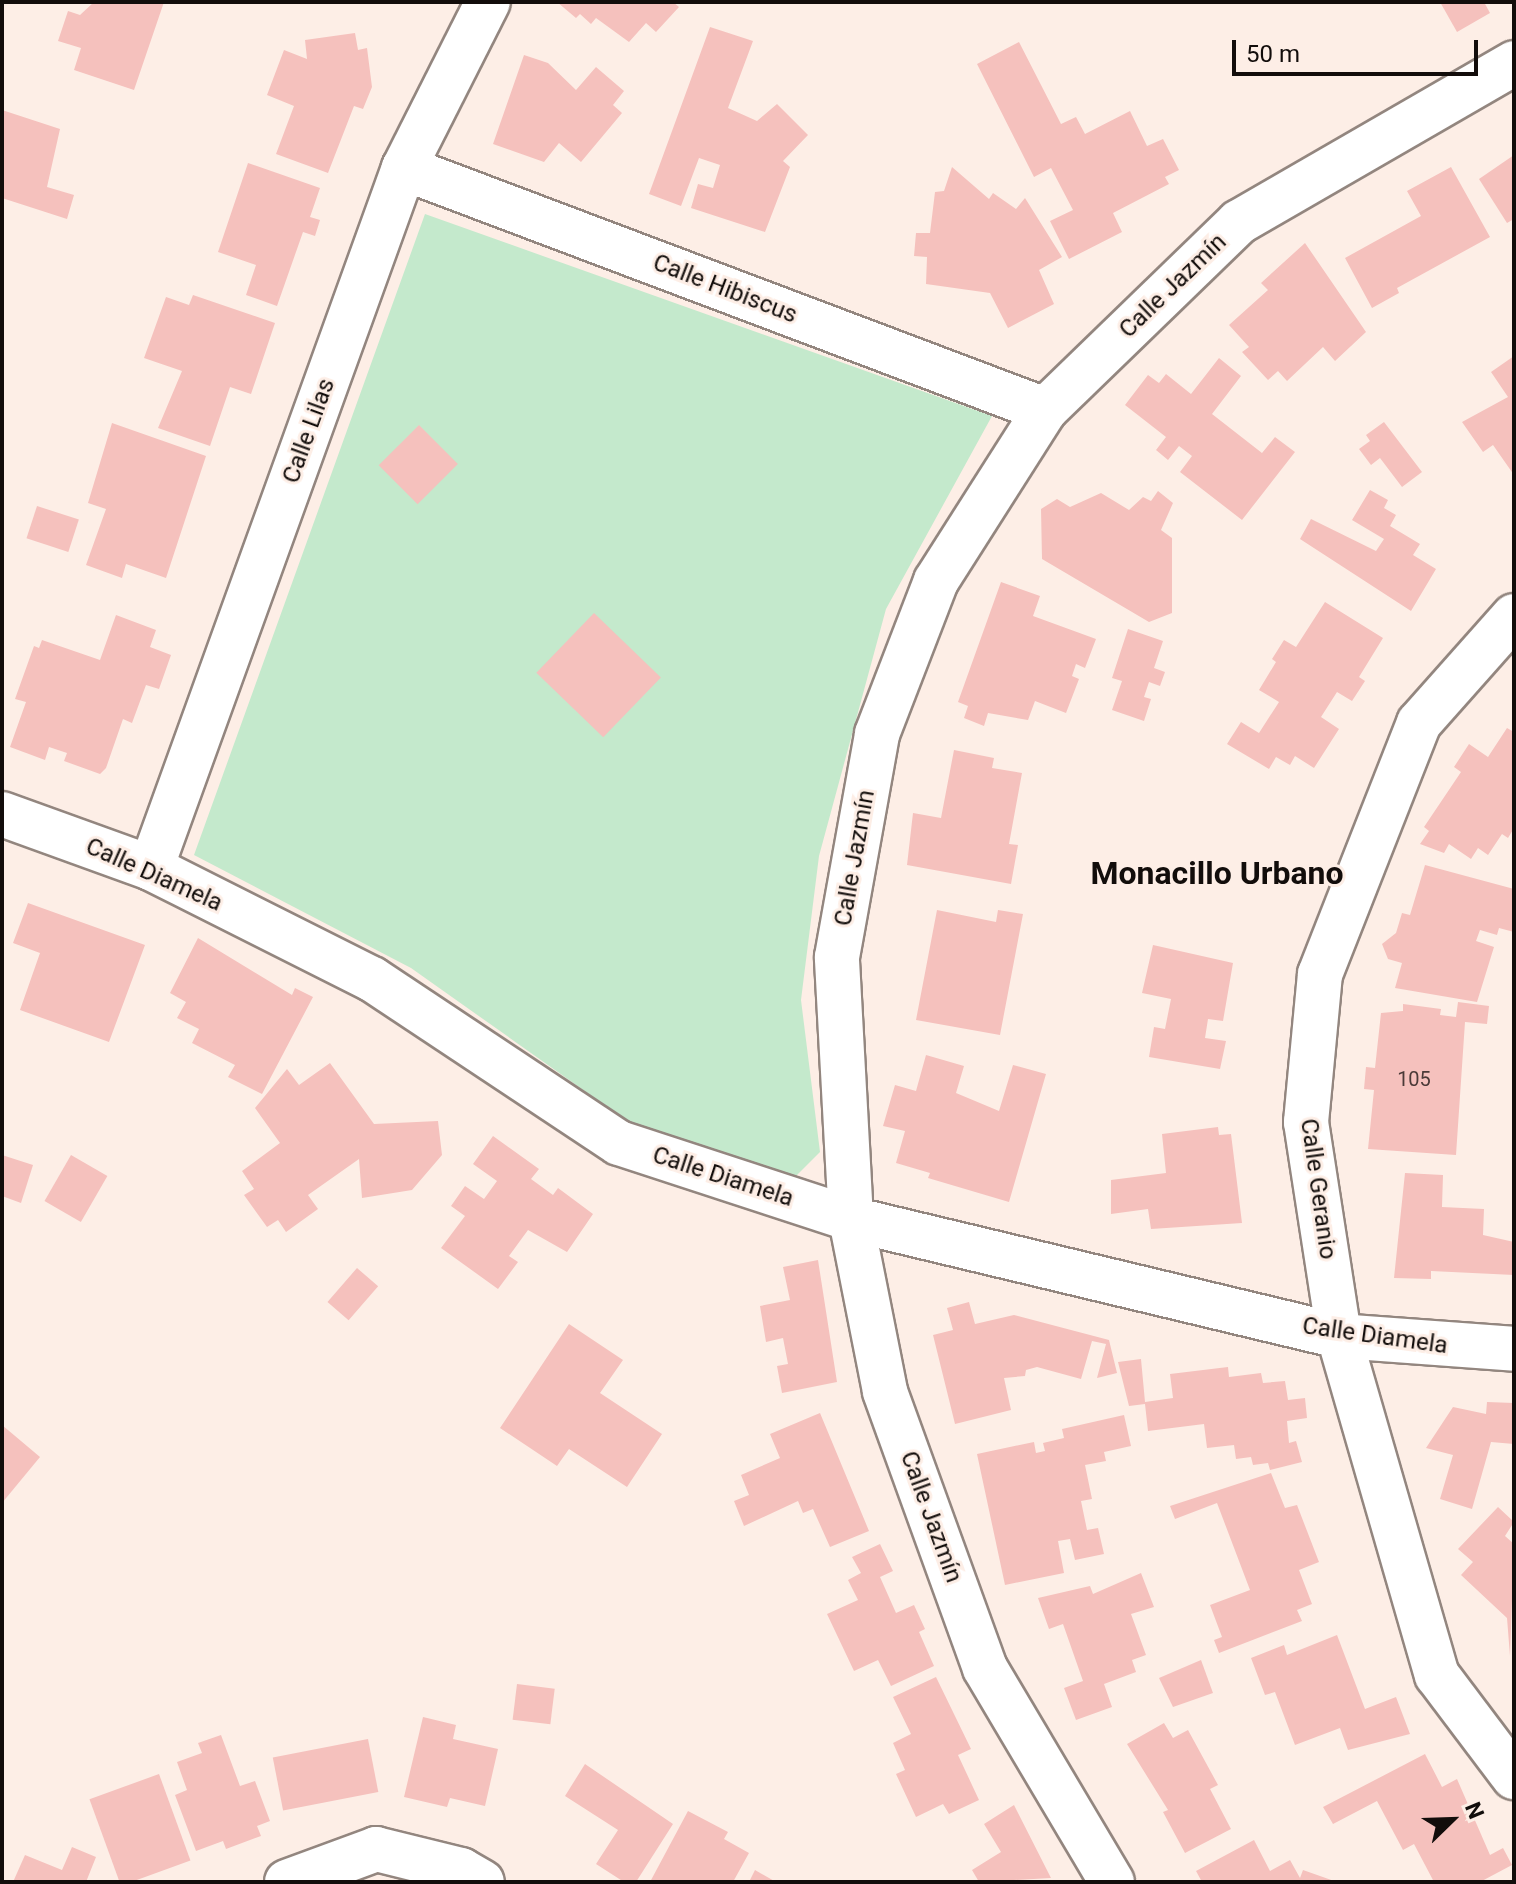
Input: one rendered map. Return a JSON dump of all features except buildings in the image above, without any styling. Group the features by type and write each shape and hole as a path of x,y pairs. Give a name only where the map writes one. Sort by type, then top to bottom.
{"street":[{"name":"Calle Lilas","path":"151,868 404,168 488,2"},
{"name":"Calle Jazmín","path":"1112,1882 985,1668 885,1391 851,1219 837,957 877,734 936,581 1045,410 1239,222 1514,63"},
{"name":"Calle Hibiscus","path":"404,168 1045,410"},
{"name":"Calle Geranio","path":"1514,616 1419,723 1320,974 1306,1122 1339,1336 1437,1675 1514,1777"},
{"name":"Calle Diamela","path":"2,814 151,868 372,979 619,1143 851,1219 1339,1336 1514,1349"},
{"path":"287,1882 376,1849 461,1870 482,1882"}],"green space":[{"path":"425,214 992,416 886,609 819,856 801,1000 820,1152 795,1177 627,1121 411,968 194,855"}],"district":[{"name":"Monacillo Urbano","path":"1217,873"}]}
